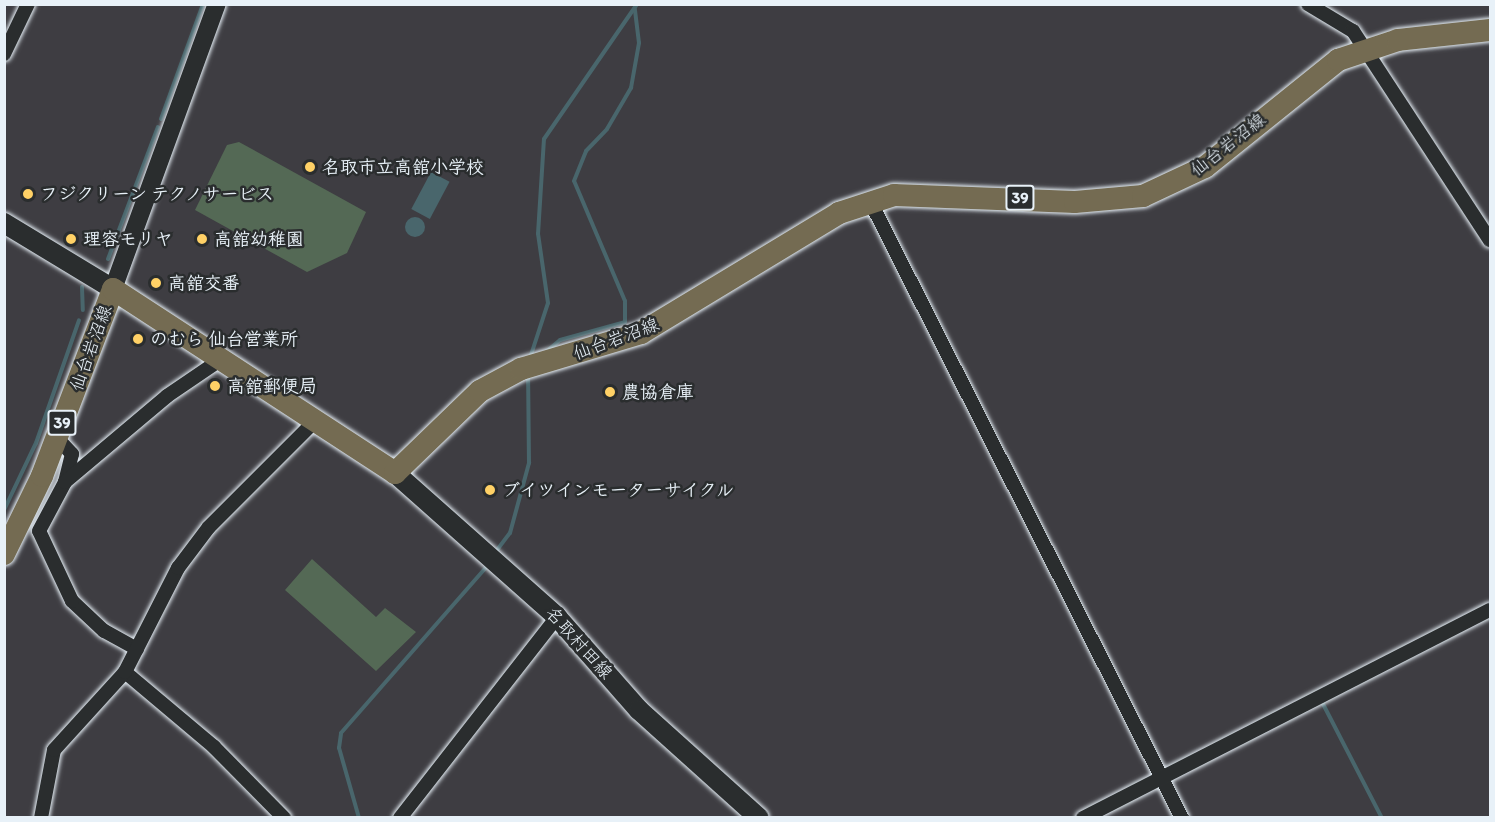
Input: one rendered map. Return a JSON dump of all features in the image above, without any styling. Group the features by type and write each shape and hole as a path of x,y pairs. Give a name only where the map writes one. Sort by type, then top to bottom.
{"main road":[{"name":"仙台岩沼線","path":"4,555 57,438 113,288 395,473 459,407 531,366 641,333 799,235 870,201 936,192 1075,202 1143,196 1205,167 1308,80 1365,49 1491,30"},
{"path":"4,223 113,288"},
{"name":"名取村田線","path":"395,473 557,617 639,710 759,818"}],"street":[{"path":"113,288 217,4"},
{"path":"1308,4 1341,21 1365,49 1491,240"},
{"path":"4,54 30,5"},
{"path":"870,201 1182,818"},
{"path":"64,482 167,396 220,360"},
{"path":"41,818 54,750 124,672 196,542 315,421"},
{"path":"57,438 72,454 64,482 39,531 51,566 72,601 104,631 137,649"},
{"path":"1083,818 1491,610"},
{"path":"399,818 557,617"},
{"path":"124,672 214,747 284,818"}],"green space":[{"path":"239,142 366,212 347,253 307,272 195,210 227,145"},
{"path":"312,559 376,617 385,608 416,632 376,671 285,590"}],"water":[{"path":"431,172 450,182 430,219 411,209"},
{"path":"415,217 422,220 425,227 422,234 415,237 408,234 405,227 408,220"}],"waterway":[{"path":"161,119 203,4"},
{"path":"530,358 548,303 538,234 544,139 637,4"},
{"path":"547,351 560,340 625,322 625,301 574,181 586,151 607,129 631,88 639,43 635,9"},
{"path":"108,259 158,127"},
{"path":"82,287 83,310"},
{"path":"4,510 36,443 79,320"},
{"path":"494,554 510,533 529,463 528,374"},
{"path":"359,818 339,748 341,733 490,563"},
{"path":"1322,702 1382,818"}],"place":[{"name":"名取市立高舘小学校","path":"310,167"},
{"name":"フジクリーン テクノサービス","path":"28,194"},
{"name":"理容モリヤ","path":"71,239"},
{"name":"高舘幼稚園","path":"202,239"},
{"name":"高舘交番","path":"156,283"},
{"name":"のむら 仙台営業所","path":"138,339"},
{"name":"高舘郵便局","path":"215,386"},
{"name":"農協倉庫","path":"610,392"},
{"name":"ブイツインモーターサイクル","path":"490,490"}]}
